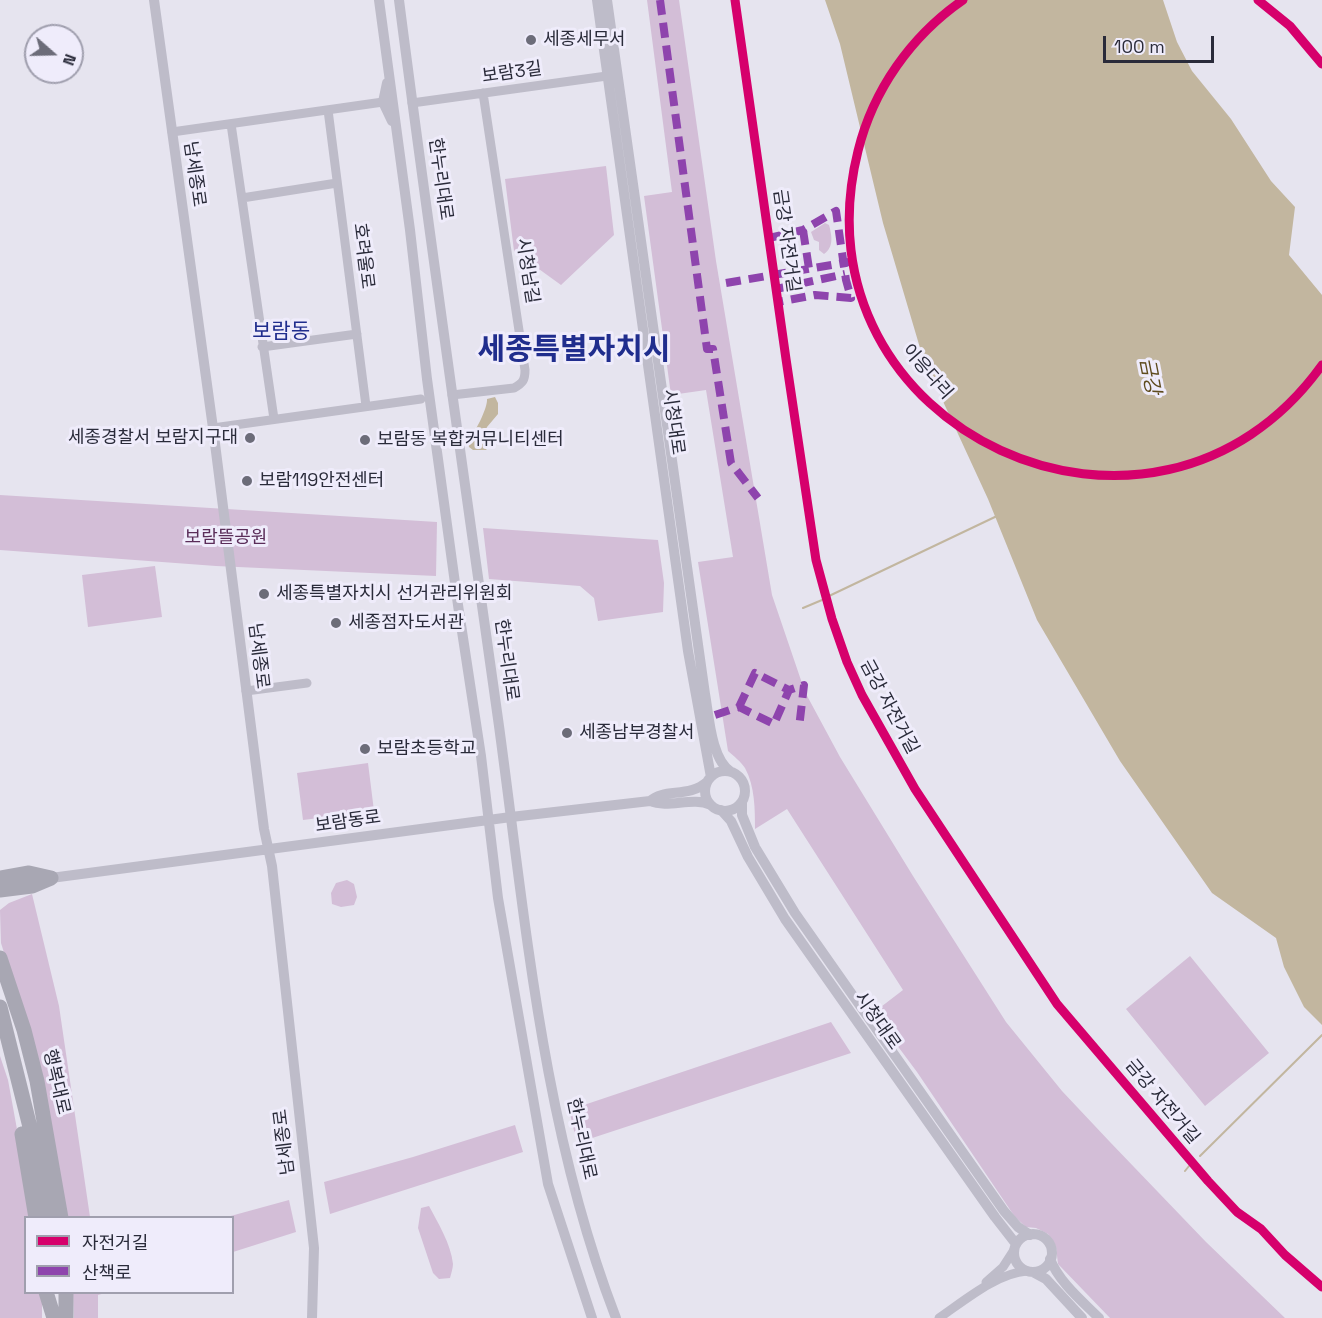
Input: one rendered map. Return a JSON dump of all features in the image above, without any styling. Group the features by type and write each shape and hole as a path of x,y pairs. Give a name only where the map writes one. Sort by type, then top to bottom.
{"highway":[{"path":"0,900 5,880 29,873 51,878"},
{"path":"1,963 43,1140 56,1216"},
{"name":"행복대로","path":"1,963 38,1081 61,1216"},
{"path":"0,1007 34,1143 46,1216"},
{"path":"0,1047 12,1085 36,1216"},
{"path":"47,1294 60,1317"},
{"path":"52,1294 60,1317"},
{"path":"60,1317 65,1294"}],"street":[{"name":"남세종로","path":"154,0 213,428 267,849 272,867 314,1248 312,1318"},
{"name":"한누리대로","path":"379,0 427,379 498,898 548,1184 592,1318"},
{"name":"한누리대로","path":"399,0 511,817 519,891 545,1047 571,1179 605,1291 616,1318"},
{"name":"시청대로","path":"597,0 612,76 705,694 720,762 731,772"},
{"name":"시청대로","path":"607,0 612,76 623,174 688,651 709,780"},
{"path":"389,74 383,102 397,132"},
{"name":"보람3길","path":"412,102 612,76"},
{"name":"시청남길","path":"452,395 514,388 522,384 525,378 483,93"},
{"path":"172,132 383,102"},
{"name":"호려울로","path":"328,110 366,406"},
{"path":"231,124 274,419"},
{"path":"242,198 337,183"},
{"path":"262,347 357,334"},
{"path":"421,399 426,390 427,379"},
{"path":"213,428 421,399"},
{"path":"421,399 433,414"},
{"path":"246,691 307,683"},
{"path":"720,772 731,772 744,784 742,802 733,809 721,810 703,801 657,804 650,801 656,796 700,788 720,772"},
{"path":"709,780 706,794 711,805"},
{"name":"보람동로","path":"51,878 511,817 650,801"},
{"name":"시청대로","path":"742,802 742,815 755,847 795,913 1004,1211 1018,1227 1030,1235"},
{"name":"시청대로","path":"721,810 731,820 768,893 1015,1247"},
{"path":"939,1318 978,1290 1003,1267 1020,1239 1030,1235 1039,1235 1049,1243 1050,1258 1045,1267 1009,1274 978,1290"},
{"path":"1015,1247 1017,1263 1046,1279 1082,1318"},
{"path":"1050,1258 1073,1292 1099,1318"}],"green space":[{"path":"647,0 679,0 716,261 772,595 805,692 840,757 1006,1022 1062,1091 1110,1142 1206,1242 1285,1318 1110,1318 1058,1264 1056,1247 1048,1234 1036,1228 1026,1227 1015,1217 917,1072 873,1013 903,990 787,809 755,829 751,782 745,768 728,751 698,562 733,557 706,390 671,395 644,196 672,192"},
{"path":"606,166 614,235 561,285 514,251 505,179"},
{"path":"825,223 829,225 831,241 824,254 819,250 819,242 814,240 811,232"},
{"name":"보람뜰공원","path":"0,495 437,522 436,576 216,566 0,550"},
{"path":"483,528 658,540 664,583 663,612 598,621 594,598 580,586 489,579"},
{"path":"155,566 162,617 88,627 82,575"},
{"path":"368,763 374,811 303,820 297,773"},
{"path":"347,880 354,884 357,897 354,905 341,907 332,904 331,893 336,883"},
{"path":"32,894 59,1006 90,1216 66,1216 11,975 1,943 0,910 9,903"},
{"path":"1190,956 1269,1053 1205,1106 1126,1009"},
{"path":"831,1022 851,1053 577,1143 569,1110"},
{"path":"0,1056 8,1080 33,1216 24,1216 24,1294 42,1294 42,1318 0,1318"},
{"path":"515,1125 523,1152 330,1214 324,1182"},
{"path":"289,1200 296,1232 234,1252 234,1216 231,1216"},
{"path":"429,1206 450,1249 453,1264 450,1278 439,1279 433,1273 418,1228 421,1208"},
{"path":"73,1294 102,1294 98,1295 98,1318 74,1318"}],"water":[{"name":"금강","path":"825,0 1163,0 1177,42 1192,71 1231,119 1271,181 1295,207 1289,255 1322,295 1322,1025 1304,1007 1284,967 1276,938 1212,893 1120,761 1037,620 988,499 923,358 883,223 840,44"},
{"path":"495,397 498,403 498,414 487,427 483,437 490,445 486,450 473,450 469,447 468,439 480,420 487,399"}],"waterway":[{"path":"829,596 997,516"},
{"path":"803,608 822,600"},
{"path":"1200,1156 1322,1035"},
{"path":"1185,1171 1189,1166"}],"marked path":[{"path":"660,0 707,349 713,349 731,463 758,498"},
{"path":"769,238 803,230 836,211 846,280 851,298 815,295 778,302"},
{"path":"803,230 810,275"},
{"path":"726,283 849,262"},
{"path":"776,289 845,274"},
{"path":"739,707 755,673 789,690"},
{"path":"715,715 739,707 774,724 789,690 804,685 799,728"}],"cycle path":[{"name":"금강 자전거길","path":"735,0 816,560 832,619 847,662 862,695 915,789 1057,1004 1237,1212 1261,1229 1285,1255 1322,1287"},
{"name":"이응다리","path":"963,0 927,30 897,66 873,107 858,151 851,250 877,335 930,403 1001,450 1083,474 1169,470 1251,434 1322,365"},
{"path":"1258,0 1290,26 1322,64"}],"place":[{"name":"세종세무서","path":"531,40"},
{"name":"세종경찰서 보람지구대","path":"250,438"},
{"name":"보람동 복합커뮤니티센터","path":"365,440"},
{"name":"보람119안전센터","path":"247,481"},
{"name":"세종특별자치시 선거관리위원회","path":"264,594"},
{"name":"세종점자도서관","path":"336,623"},
{"name":"세종남부경찰서","path":"567,733"},
{"name":"보람초등학교","path":"365,749"}],"district":[{"name":"보람동","path":"281,332"},
{"name":"세종특별자치시","path":"574,351"}]}
